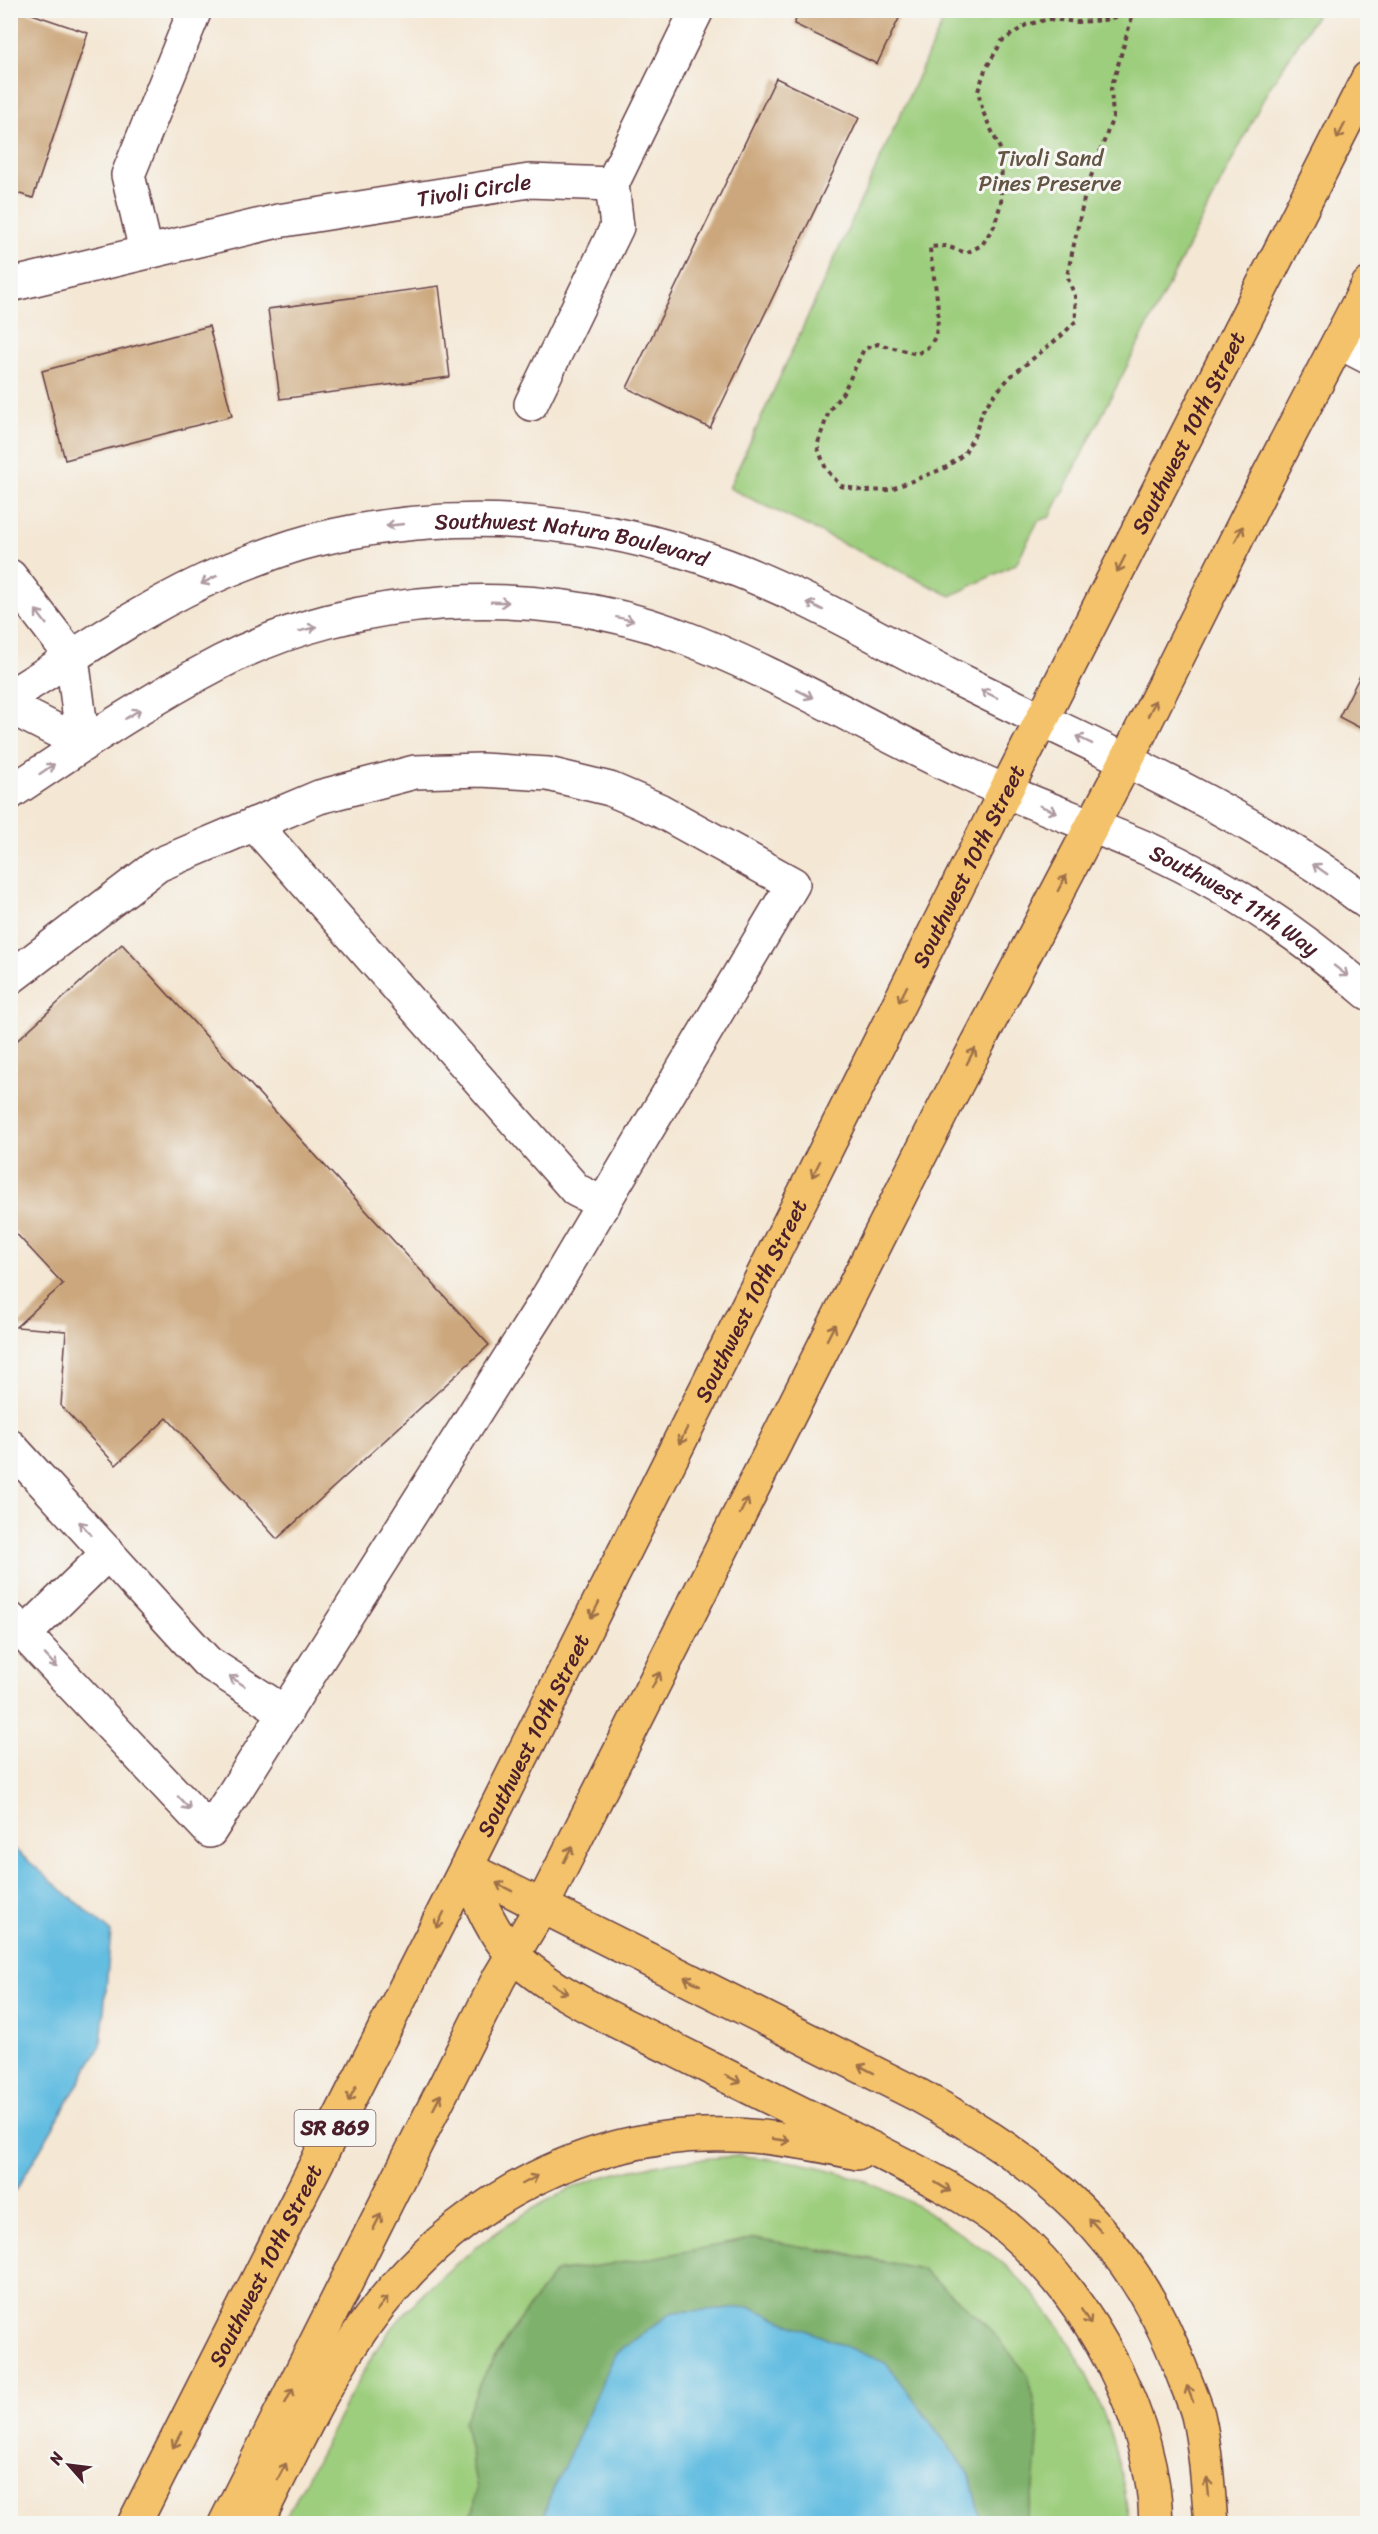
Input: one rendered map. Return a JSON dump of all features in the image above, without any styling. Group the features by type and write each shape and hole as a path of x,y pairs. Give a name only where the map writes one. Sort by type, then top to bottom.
{"main road":[{"name":"Southwest 10th Street","path":"134,2523 466,1868 1005,792 1368,78"},
{"path":"225,2523 513,1954 542,1906 944,1108 1126,761 1263,486 1368,285"},
{"path":"466,1868 918,2095 990,2137 1054,2184 1105,2236 1151,2304 1170,2341 1197,2414 1205,2462 1211,2523"},
{"path":"466,1868 480,1903 494,1928 513,1954 551,1983 607,2016 902,2163 988,2214 1012,2232 1082,2311 1119,2376 1134,2412 1143,2443 1156,2523"},
{"path":"256,2523 347,2351 376,2312 442,2239 495,2199 527,2181 563,2164 623,2145 694,2136 731,2135 766,2138 848,2151 902,2163"}],"street":[{"path":"146,251 128,175 195,10"},
{"path":"531,404 617,227 612,184 697,10"},
{"name":"Tivoli Circle","path":"10,285 278,221 529,181 612,184"},
{"path":"1339,342 1368,357"},
{"name":"Southwest Natura Boulevard","path":"10,696 134,618 222,573 312,540 383,526 454,520 495,520 593,528 664,544 730,567 794,595 1126,761"},
{"path":"10,576 72,657 83,744"},
{"path":"10,793 83,744 224,660 288,634 358,615 427,604 499,601 568,608 633,621 672,633 728,655 1005,792 1091,827"},
{"path":"10,707 83,744"},
{"path":"1126,761 1278,842 1316,865 1368,903"},
{"path":"10,978 158,865 319,797 415,772 481,770 548,774 610,789 659,810 793,884 543,1305 210,1831 18,1626 108,1553"},
{"path":"254,824 576,1190 604,1204"},
{"name":"Southwest 11th Way","path":"1091,827 1149,850 1208,879 1278,923 1368,993"},
{"path":"10,1446 207,1662 286,1713"}],"path":[{"path":"1134,11 1111,89 1113,117 1086,190 1067,276 1075,296 1076,321 1061,336 1010,376 983,410 975,434 964,454 945,468 889,490 865,491 841,486 826,469 817,446 829,411 844,392 864,349 878,344 917,354 930,346 936,334 937,310 930,247 946,246 966,253 982,246 994,226 1001,203 1002,153 983,112 978,91 986,70 1002,41 1026,25 1049,19 1078,22 1104,20 1134,11"}],"green space":[{"name":"Tivoli Sand Pines Preserve","path":"948,11 1319,11 1268,90 1050,517 1038,521 1016,564 951,596 729,488"},
{"path":"740,2156 801,2163 856,2178 881,2188 933,2215 1007,2267 1055,2321 1091,2384 1116,2452 1129,2523 1024,2523 1034,2489 985,2323 921,2269 823,2249 641,2260 555,2272 517,2323 482,2378 464,2422 477,2488 474,2509 462,2523 282,2524 378,2347 420,2297 476,2248 537,2207 596,2179 667,2163"},
{"path":"756,2238 921,2269 985,2323 1028,2375 1039,2428 1034,2489 1024,2523 981,2523 970,2475 549,2499 542,2523 462,2524 474,2509 477,2488 464,2422 482,2378 517,2323 555,2272 641,2260"}],"water":[{"path":"11,1846 111,1932 101,2045 18,2187 11,2194"},
{"path":"750,2307 886,2363 970,2475 981,2523 542,2523 549,2499 615,2354 673,2312"}],"building":[{"path":"10,10 20,10 88,33 33,198 10,191"},
{"path":"800,10 903,10 877,64 794,24"},
{"path":"776,78 859,118 710,428 627,388"},
{"path":"439,286 450,377 280,399 268,309"},
{"path":"209,326 232,416 65,460 42,371"},
{"path":"1368,660 1368,732 1339,717"},
{"path":"122,944 489,1345 277,1539 167,1418 116,1465 61,1406 66,1331 16,1327 63,1284 10,1227 10,1047"}]}
